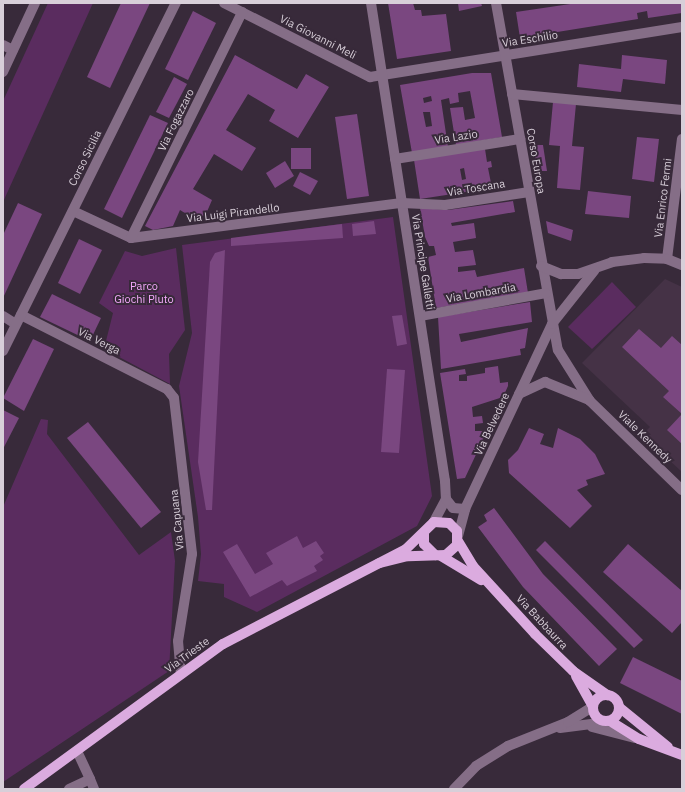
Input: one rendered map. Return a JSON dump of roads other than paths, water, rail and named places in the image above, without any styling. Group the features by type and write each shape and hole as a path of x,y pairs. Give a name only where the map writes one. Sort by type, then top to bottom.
{"main road":[{"path":"434,522 450,523 458,538 451,553 438,556 408,556 379,563 424,534 434,522"},
{"path":"424,534 424,544 438,556 494,588"},
{"name":"Via Babbaurra","path":"458,538 473,566 572,671"},
{"name":"Via Trieste","path":"29,788 223,644 379,563"},
{"path":"572,671 583,686 597,719 608,722 640,739 679,754"},
{"path":"572,671 615,699 619,707 679,754"},
{"path":"592,706 597,698 608,695"},
{"path":"608,722 617,716 619,707"}],"street":[{"path":"3,72 35,3"},
{"name":"Corso Sicilia","path":"3,351 176,3"},
{"name":"Via Giovanni Meli","path":"224,3 370,77 382,76"},
{"name":"Via Principe Galletti","path":"371,3 420,316 446,499"},
{"name":"Corso Europa","path":"496,3 530,192 541,266 558,350 590,401"},
{"name":"Via Fogazzaro","path":"132,238 242,12"},
{"name":"Via Eschilio","path":"382,76 682,27"},
{"path":"3,45 13,50"},
{"path":"512,94 682,110"},
{"name":"Via Lazio","path":"395,159 520,139"},
{"name":"Via Enrico Fermi","path":"667,259 682,139"},
{"name":"Via Toscana","path":"402,203 445,206 530,192"},
{"name":"Via Luigi Pirandello","path":"132,238 402,203"},
{"path":"73,211 132,238"},
{"path":"541,266 561,274 594,271 612,262 667,259 682,265"},
{"name":"Via Belvedere","path":"458,538 465,509 552,324 594,271"},
{"name":"Via Lombardia","path":"420,316 546,293"},
{"path":"3,316 19,319"},
{"name":"Via Verga","path":"19,319 167,389"},
{"path":"519,394 545,382 590,401"},
{"name":"Via Capuana","path":"167,389 174,398 191,532 192,554 178,640 181,674"},
{"name":"Viale Kennedy","path":"590,401 682,490"},
{"path":"434,522 446,499 453,508 465,509"},
{"path":"577,716 582,708 583,686"},
{"path":"454,789 476,766 508,746 552,729 592,706"},
{"path":"552,729 590,726 608,722"},
{"path":"590,726 640,739"},
{"path":"77,751 94,789"},
{"path":"69,789 90,779"}],"park label":[{"name":"Parco Giochi Pluto","path":"144,293"}]}
